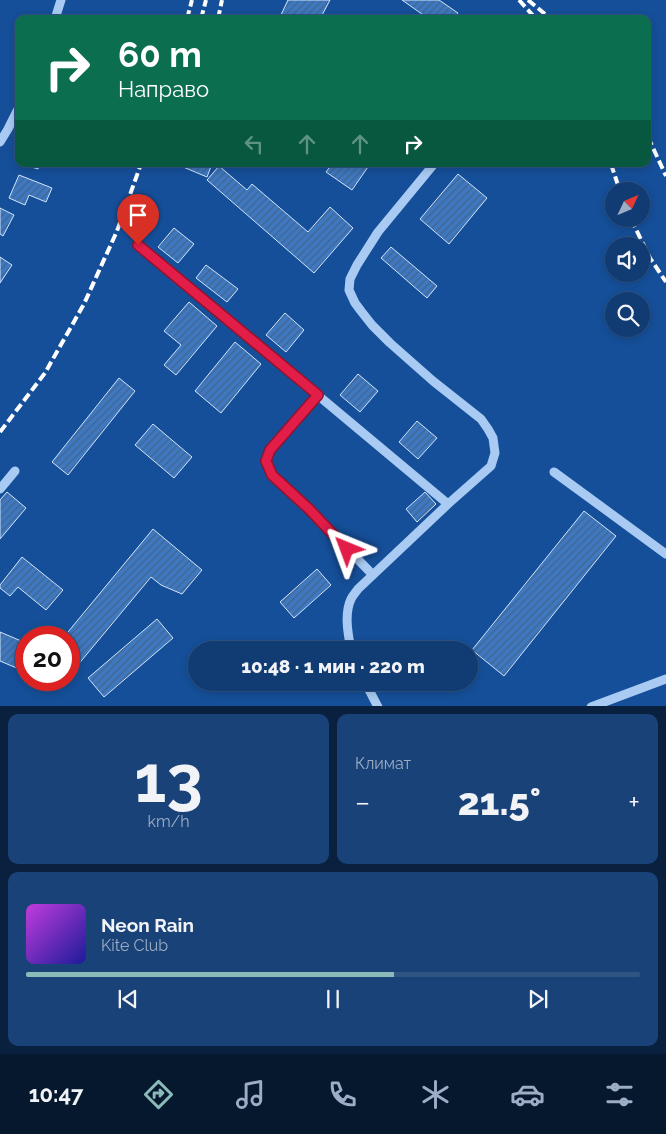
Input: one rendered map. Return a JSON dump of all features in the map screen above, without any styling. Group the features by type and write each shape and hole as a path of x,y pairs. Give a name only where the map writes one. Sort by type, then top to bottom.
{"street":[{"path":"56,15 61,0"},
{"path":"0,142 15,115"},
{"path":"349,641 347,632 348,610 351,599 358,589 491,466 495,453 493,438 481,419 390,343 355,303 349,290 350,279 357,265 378,232 432,167"},
{"path":"138,245 448,504"},
{"path":"318,395 270,450 266,461 272,475 309,509 373,575"},
{"path":"0,489 15,471"},
{"path":"554,472 666,554"},
{"path":"591,706 666,679"},
{"path":"370,691 378,706"}],"building":[{"path":"288,0 330,0 322,15 281,15"},
{"path":"402,0 439,0 458,13 457,15 423,15"},
{"path":"183,167 211,167 207,177"},
{"path":"220,167 247,190 252,184 308,232 330,207 353,228 314,273 207,180"},
{"path":"330,167 368,167 352,190 326,172"},
{"path":"458,174 487,198 449,244 420,219"},
{"path":"19,175 52,188 46,202 29,195 25,205 9,198"},
{"path":"0,208 14,215 3,236 0,234"},
{"path":"174,228 194,244 178,263 158,247"},
{"path":"391,247 437,286 427,298 381,258"},
{"path":"0,257 12,265 0,283"},
{"path":"206,265 238,289 227,302 196,278"},
{"path":"189,302 217,326 176,375 164,365 181,345 164,331"},
{"path":"285,313 304,330 286,352 266,335"},
{"path":"235,342 261,364 221,413 195,391"},
{"path":"358,374 378,391 360,412 340,395"},
{"path":"119,378 135,391 68,475 52,462"},
{"path":"417,421 437,438 418,459 399,442"},
{"path":"153,424 192,457 174,478 135,445"},
{"path":"7,492 26,508 0,539 0,500"},
{"path":"425,492 436,504 417,522 406,509"},
{"path":"584,511 616,536 504,676 478,655 478,643"},
{"path":"153,529 202,570 182,594 161,585 151,577 80,662 80,626 73,626"},
{"path":"22,557 63,590 46,610 18,587 10,596 0,588 0,585"},
{"path":"317,569 331,585 294,618 280,602"},
{"path":"157,619 173,638 104,697 88,678"},
{"path":"0,632 15,638 15,667 0,661"}],"railway":[{"path":"188,15 192,0"},
{"path":"202,15 206,0"},
{"path":"219,15 222,0"},
{"path":"519,0 532,15"},
{"path":"528,0 546,15"},
{"path":"651,144 666,176"},
{"path":"0,432 45,373 84,304 117,231 140,167"},
{"path":"612,167 617,182"},
{"path":"635,228 650,258 666,282"}],"route":[{"path":"138,245 318,395 270,450 266,461 272,475 292,492 347,549"}]}
